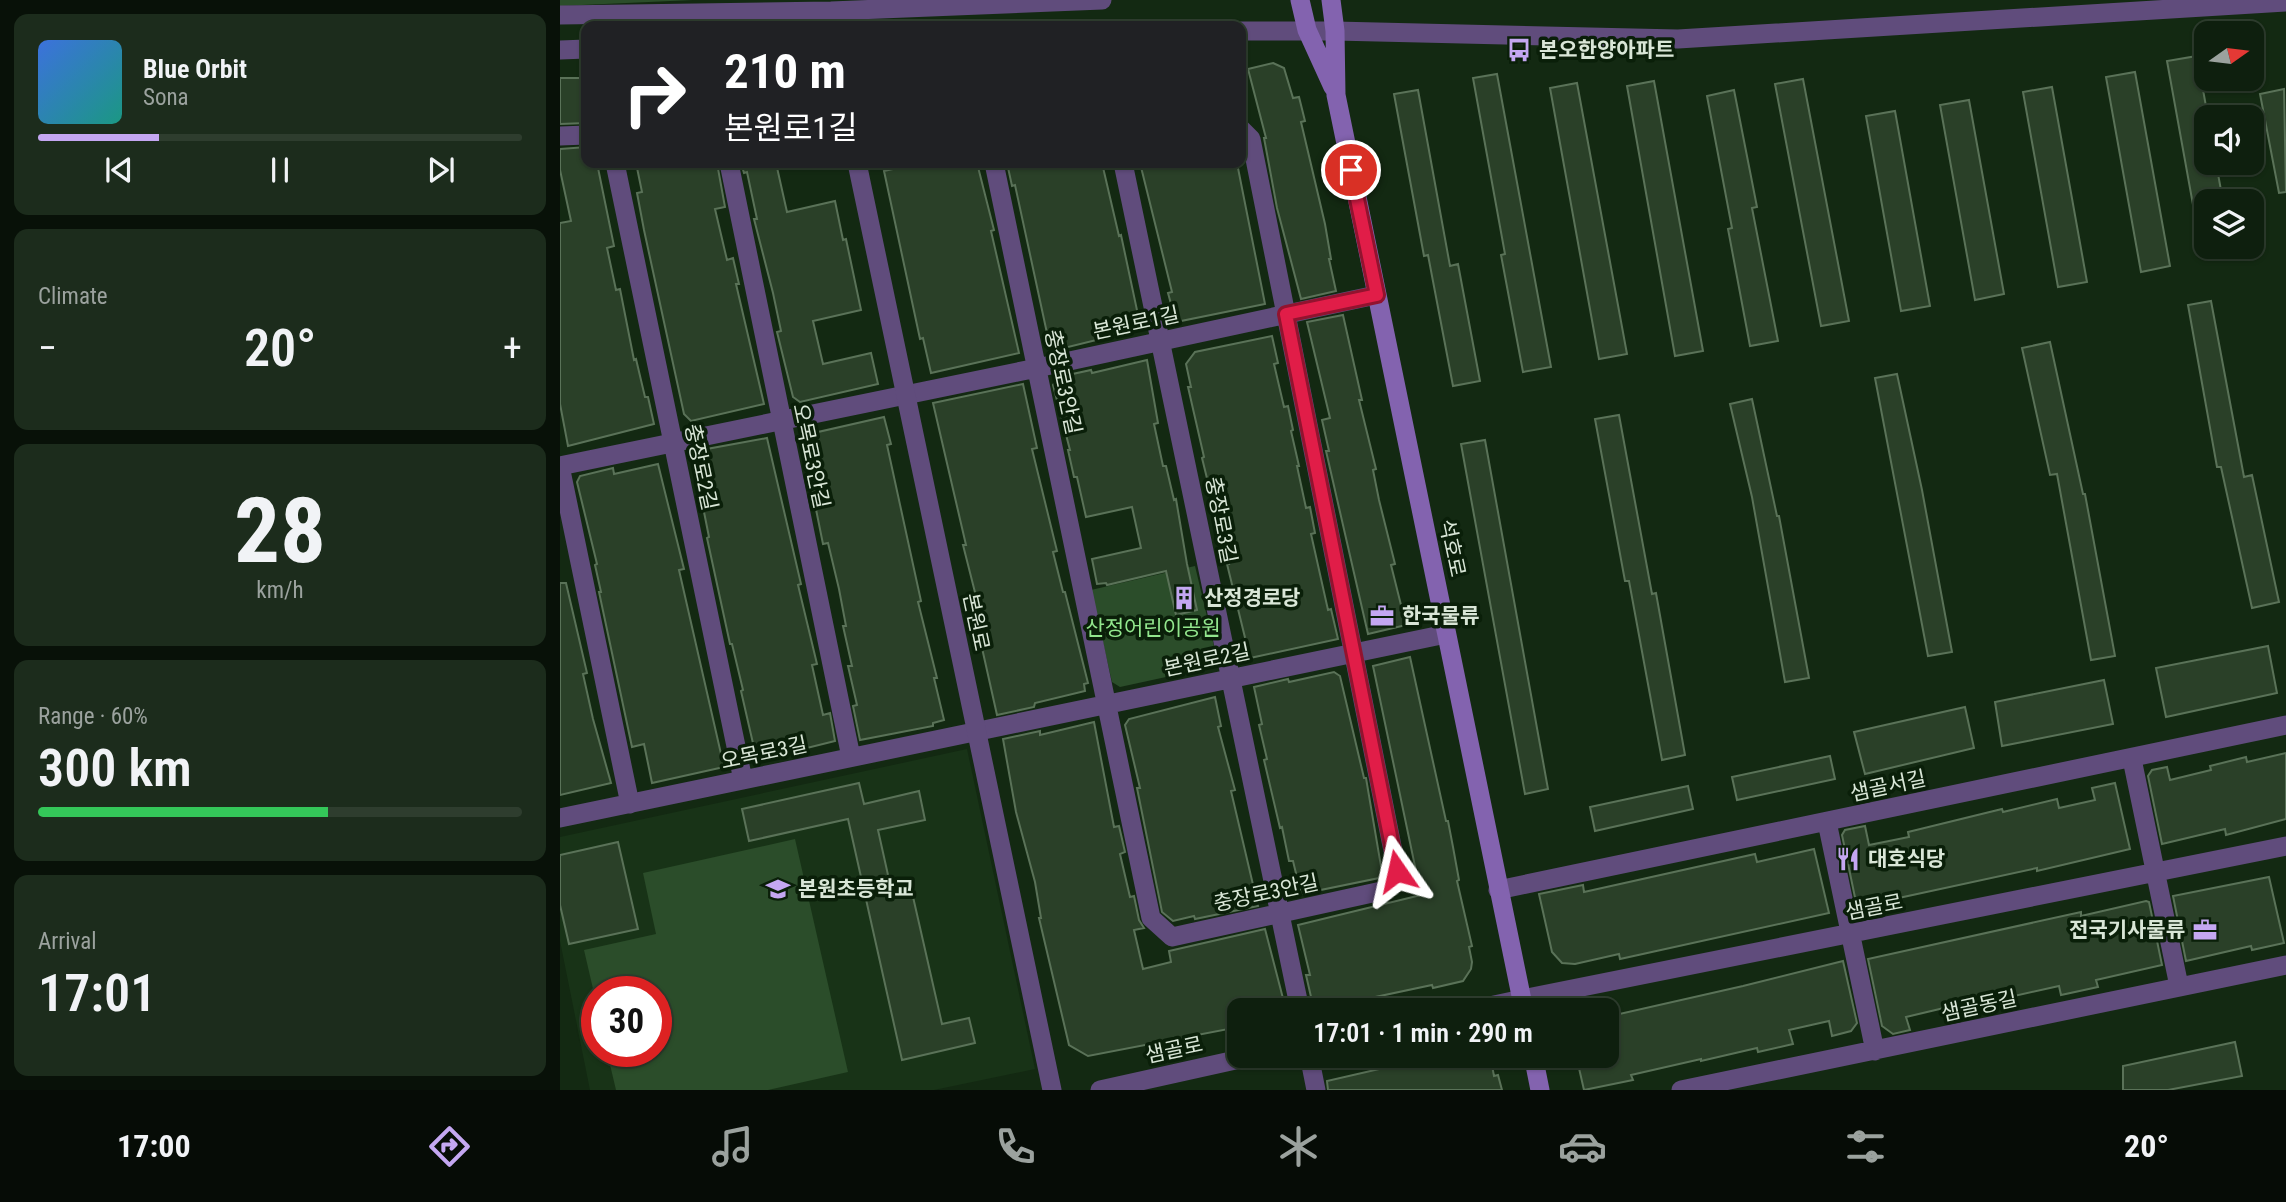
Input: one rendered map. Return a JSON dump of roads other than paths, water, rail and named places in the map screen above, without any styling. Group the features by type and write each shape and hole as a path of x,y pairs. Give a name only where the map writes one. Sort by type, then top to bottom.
{"main road":[{"name":"석호로","path":"1300,0 1307,30 1336,95"},
{"name":"석호로","path":"1331,0 1335,31 1336,95 1522,998"},
{"path":"1536,1068 1541,1090"}],"street":[{"path":"560,15 832,18 1102,0"},
{"path":"1246,31 1678,39 2286,2"},
{"path":"560,50 581,49"},
{"name":"충장로3안길","path":"995,168 1151,918 1172,937 1386,890 1397,871 1251,139 1246,134"},
{"path":"560,136 581,135"},
{"name":"충장로2길","path":"616,168 743,780"},
{"name":"오목로3안길","path":"730,168 851,757"},
{"name":"본원로","path":"858,168 1052,1090"},
{"name":"충장로3길","path":"1124,168 1298,998"},
{"name":"본원로1길","path":"560,466 1377,295"},
{"path":"560,466 630,804"},
{"name":"본원로2길","path":"977,731 1446,634"},
{"name":"샘골서길","path":"1498,890 2286,725"},
{"name":"오목로3길","path":"560,818 977,731"},
{"path":"2132,759 2179,986"},
{"path":"1827,822 1875,1051"},
{"name":"샘골로","path":"1551,998 2286,846"},
{"name":"샘골동길","path":"1681,1090 2286,965"},
{"name":"샘골로","path":"1100,1090 1227,1062"},
{"path":"1312,1068 1316,1090"}],"place":[{"name":"본오한양아파트","path":"1519,50"},
{"name":"산정경로당","path":"1184,598"},
{"name":"한국물류","path":"1382,616"},
{"name":"대호식당","path":"1848,859"},
{"name":"본원초등학교","path":"778,889"},
{"name":"전국기사물류","path":"2205,930"}],"park label":[{"name":"산정어린이공원","path":"1153,628"}]}
